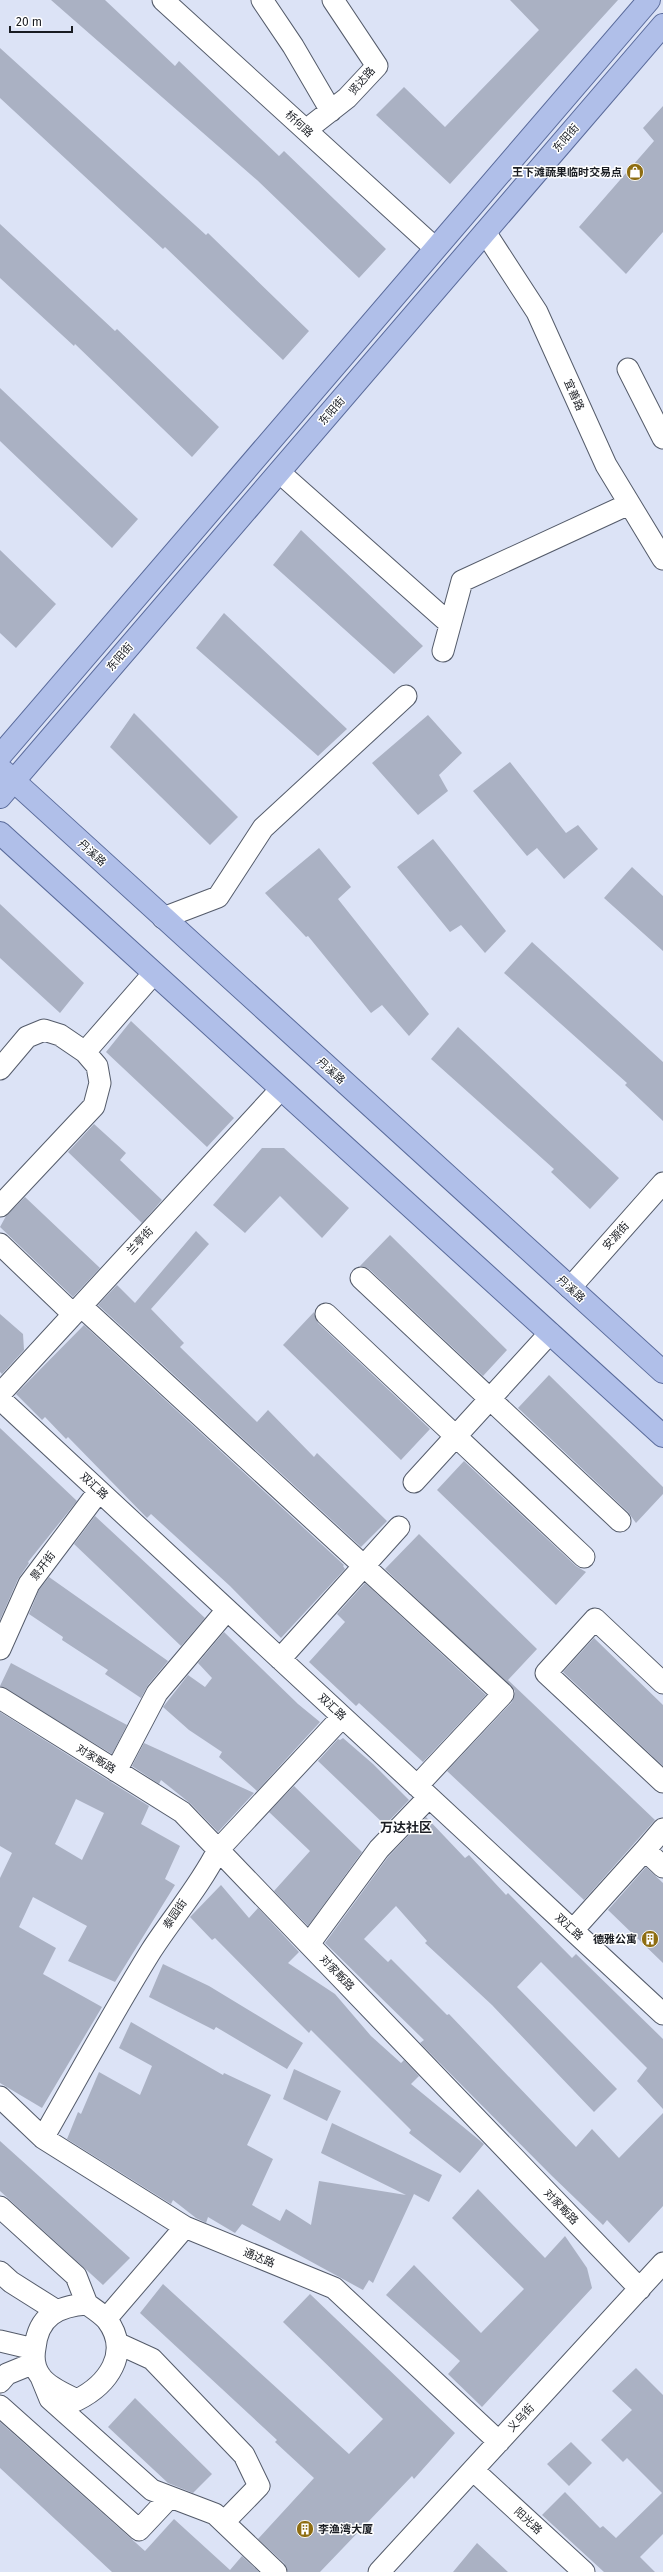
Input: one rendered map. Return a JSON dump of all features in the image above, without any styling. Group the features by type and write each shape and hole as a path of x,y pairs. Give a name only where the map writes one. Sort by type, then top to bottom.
{"main road":[{"path":"0,756 649,0"},
{"name":"东阳街","path":"5,782 279,472 663,25"},
{"name":"丹溪路","path":"5,782 163,918 663,1372"},
{"path":"0,833 663,1436"}],"street":[{"name":"桥何路","path":"163,0 435,248"},
{"path":"262,0 293,46 330,111"},
{"name":"贤达路","path":"306,130 347,98 377,66 333,0"},
{"name":"宜善路","path":"485,232 537,312 606,466 663,559"},
{"path":"628,369 663,438"},
{"path":"279,472 450,624"},
{"path":"443,651 462,581 629,504"},
{"path":"163,918 218,897 263,828 406,696"},
{"path":"85,1052 154,973"},
{"path":"0,1069 27,1037 44,1030 60,1035 85,1052 97,1066 100,1083 94,1106 0,1206"},
{"name":"兰亭街","path":"0,1394 281,1089"},
{"name":"安源街","path":"570,1288 663,1183"},
{"path":"0,1244 77,1310 364,1566 503,1694 423,1791 309,1944"},
{"path":"362,1278 620,1521"},
{"path":"326,1314 584,1557"},
{"path":"414,1482 550,1333"},
{"name":"双汇路","path":"0,1399 663,2014"},
{"name":"景开街","path":"0,1649 29,1584 99,1491"},
{"path":"280,1658 399,1527"},
{"path":"116,1771 157,1693 228,1610"},
{"path":"663,1683 595,1619 546,1673 663,1782"},
{"name":"对家畈路","path":"0,1698 182,1812 640,2289"},
{"name":"泰园街","path":"43,2138 142,1966 174,1915 210,1866 218,1850 342,1716"},
{"path":"573,1930 663,1830"},
{"path":"645,1850 663,1867"},
{"name":"通达路","path":"0,2098 43,2138 185,2228 334,2288 499,2442"},
{"path":"0,2207 76,2276 87,2304 106,2319 117,2343 116,2358 108,2378 92,2393 77,2400 57,2390 36,2363 0,2341"},
{"path":"106,2319 185,2228"},
{"name":"义乌街","path":"379,2572 663,2263"},
{"path":"0,2272 11,2282 57,2311"},
{"path":"87,2304 68,2305 57,2311 44,2320 37,2332 36,2363 50,2399 152,2490 215,2514 276,2572"},
{"path":"117,2343 152,2358 244,2454 259,2486 224,2522"},
{"path":"0,2382 7,2374 36,2363"},
{"path":"0,2406 139,2530 170,2497"},
{"name":"阳光路","path":"473,2470 584,2572"}],"building":[{"path":"51,0 105,0 175,66 179,61 279,156 284,151 386,249 359,278 257,180"},
{"path":"510,0 618,0 450,184 376,115 404,87 445,127 539,30"},
{"path":"0,48 206,235 208,233 309,331 283,360 165,247 163,249 0,98"},
{"path":"663,106 663,232 626,274 579,227 654,141 643,128"},
{"path":"0,224 115,331 117,329 219,427 192,457 75,344 74,346 0,278"},
{"path":"0,388 138,519 112,548 0,441"},
{"path":"301,530 423,646 394,674 273,565"},
{"path":"0,550 56,604 16,648 0,633"},
{"path":"224,613 347,729 318,756 196,648"},
{"path":"134,713 238,817 210,845 110,747"},
{"path":"428,715 462,753 439,775 448,791 418,815 372,763"},
{"path":"510,762 566,833 578,825 598,849 564,879 537,848 527,856 473,791"},
{"path":"433,839 506,931 485,953 461,925 450,932 397,867"},
{"path":"319,848 351,887 338,899 429,1014 409,1036 382,1005 371,1013 308,936 306,937 265,893"},
{"path":"632,867 663,896 663,951 604,898"},
{"path":"0,904 84,983 60,1013 0,958"},
{"path":"532,942 663,1062 663,1121 625,1085 627,1083 504,973"},
{"path":"131,1021 234,1118 207,1147 106,1052"},
{"path":"458,1027 619,1178 590,1209 551,1172 554,1169 431,1059"},
{"path":"94,1124 126,1153 120,1160 162,1200 142,1223 68,1152"},
{"path":"262,1148 284,1148 349,1208 322,1238 280,1196 245,1233 213,1205"},
{"path":"25,1197 100,1268 73,1297 0,1227 6,1216"},
{"path":"196,1231 209,1244 151,1309 184,1343 180,1347 257,1422 268,1410 314,1457 317,1453 387,1521 361,1547 98,1305 117,1285 135,1303"},
{"path":"390,1235 507,1350 483,1376 369,1269 360,1266"},
{"path":"314,1312 318,1323 430,1429 401,1460 283,1345"},
{"path":"0,1314 23,1334 24,1350 2,1374 0,1372"},
{"path":"84,1325 344,1565 343,1566 345,1569 281,1638 230,1586 151,1514 147,1518 68,1437 66,1439 45,1417 42,1420 16,1394"},
{"path":"549,1375 663,1487 663,1494 636,1523 628,1512 518,1408"},
{"path":"0,1428 77,1501 28,1562 29,1563 18,1579 0,1620"},
{"path":"464,1461 576,1566 586,1572 556,1605 437,1490"},
{"path":"95,1516 205,1618 181,1646 74,1544"},
{"path":"419,1534 537,1649 508,1680 655,1820 584,1900 447,1771 512,1702 515,1691 385,1569"},
{"path":"49,1577 168,1661 148,1685 141,1698 105,1674 108,1670 62,1640 63,1637 29,1614 39,1590"},
{"path":"365,1583 486,1695 423,1762 359,1703 356,1706 309,1662 345,1622 337,1614"},
{"path":"224,1632 298,1704 320,1722 257,1791 219,1757 222,1752 189,1730 163,1707 188,1675 205,1687 212,1678 198,1663"},
{"path":"594,1638 663,1705 663,1766 563,1672"},
{"path":"11,1663 127,1725 112,1754 0,1686"},
{"path":"0,1712 149,1806 141,1824 180,1846 165,1879 175,1885 115,1982 68,1961 87,1926 33,1897 19,1927 56,1948 43,1974 102,2007 42,2108 0,2083 0,1878 12,1853 0,1846","holes":["76,1799 104,1813 82,1860 55,1844"]},
{"path":"343,1738 373,1764 409,1800 385,1825 318,1761 338,1739 340,1740"},
{"path":"144,1743 254,1793 218,1832 191,1804 161,1780 159,1784 132,1766"},
{"path":"294,1786 362,1852 308,1926 274,1891 310,1851 269,1812"},
{"path":"426,1817 465,1858 469,1855 506,1895 508,1893 572,1958 576,1954 663,2039 663,2109 637,2081 647,2068 541,1962 517,1987 617,2089 594,2112 492,2005 425,1943 427,1941 396,1906 364,1939 388,1962 391,1959 447,2015 449,2014 576,2147 592,2129 619,2158 663,2113 663,2206 629,2243 607,2220 603,2225 552,2176 420,2043 424,2040 325,1943 388,1857"},
{"name":"德雅公寓","path":"646,1867 663,1883 663,1963 608,1910"},
{"path":"221,1885 249,1918 258,1908 299,1952 288,1963 335,1994 371,2036 401,2063 404,2060 419,2076 411,2084 484,2144 460,2173 409,2133 411,2130 311,2030 309,2033 215,1938 212,1940 190,1917"},
{"path":"163,1964 209,1986 303,2043 287,2069 216,2027 214,2030 149,1997"},
{"path":"131,2022 223,2075 224,2073 271,2095 247,2145 273,2159 252,2205 280,2221 286,2209 311,2225 319,2181 406,2195 321,2153 332,2123 442,2175 429,2202 414,2194 373,2283 369,2280 363,2290 242,2224 235,2233 208,2217 206,2223 196,2218 173,2200 171,2204 67,2139 78,2112 81,2114 99,2072 140,2095 152,2066 119,2048"},
{"path":"294,2069 341,2091 327,2121 283,2099"},
{"path":"0,2141 130,2258 103,2285 0,2191"},
{"path":"478,2189 545,2258 565,2236 587,2268 592,2288 482,2407 448,2374 460,2361 386,2295 414,2265 481,2333 524,2289 452,2218"},
{"path":"163,2284 349,2454 383,2419 283,2322 310,2294 455,2433 414,2479 412,2476 320,2572 288,2572 284,2563 258,2539 314,2478 275,2442 277,2440 140,2313"},
{"path":"636,2368 663,2395 663,2534 640,2557 655,2572 604,2572 542,2515 565,2492 600,2528 603,2526 616,2538 662,2493 627,2458 623,2462 601,2440 632,2410 612,2391"},
{"path":"135,2398 212,2474 193,2493 168,2483 108,2427"},
{"path":"0,2422 145,2551 174,2519 230,2570 242,2556 259,2572 112,2572 0,2468"},
{"path":"571,2442 592,2463 569,2486 547,2464"},
{"path":"477,2543 508,2572 453,2572"}],"place":[{"name":"王下滩蔬果临时交易点","path":"635,172"},
{"name":"德雅公寓","path":"650,1939"},
{"name":"李渔湾大厦","path":"305,2529"}],"district":[{"name":"万达社区","path":"406,1827"}]}
